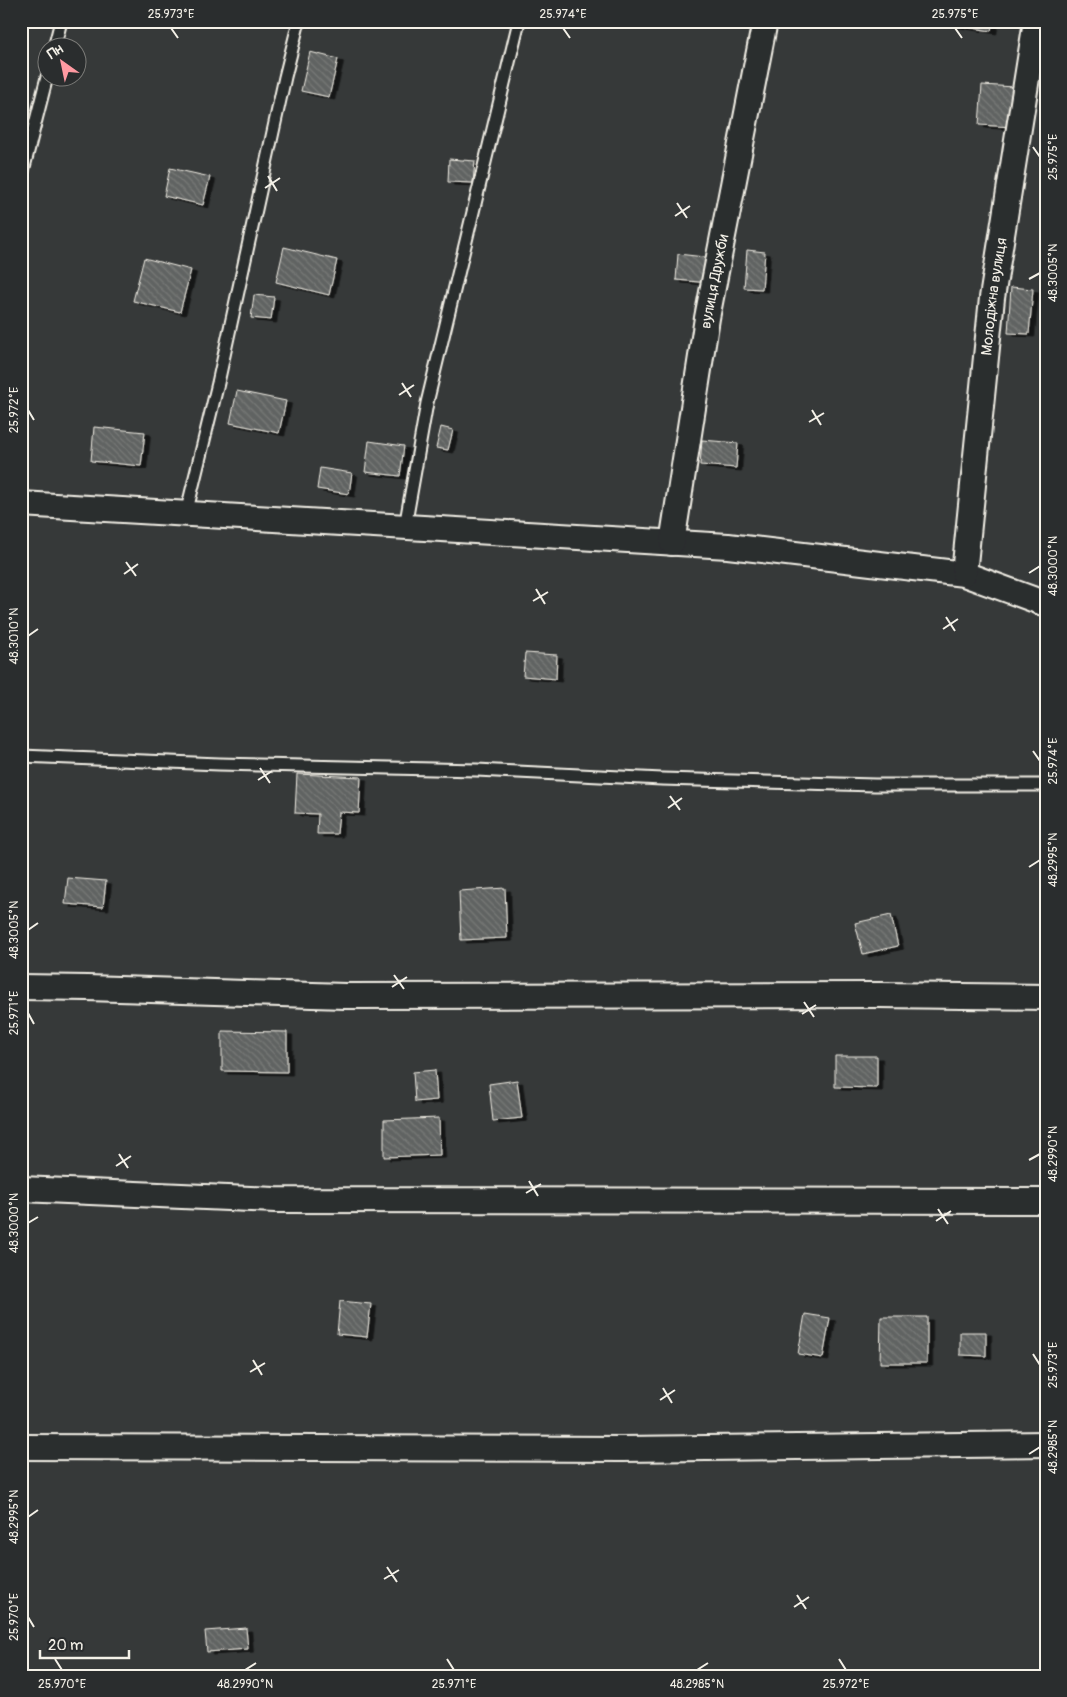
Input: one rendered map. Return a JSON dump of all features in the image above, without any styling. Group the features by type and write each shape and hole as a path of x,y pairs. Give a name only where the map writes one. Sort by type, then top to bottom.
{"street":[{"name":"вулиця Дружби","path":"672,543 707,318 764,21"},
{"name":"Молодіжна вулиця","path":"964,574 992,298 1036,21"},
{"path":"21,504 728,546 964,574 1046,604"},
{"path":"21,987 345,996 880,995 1046,997"},
{"path":"21,1189 275,1200 1046,1201"},
{"path":"21,1447 622,1449 1046,1444"}],"lane":[{"path":"57,38 61,21"},
{"path":"186,514 218,383 282,86 299,21"},
{"path":"405,527 427,403 519,21"},
{"path":"21,179 44,88"},
{"path":"21,756 219,764 477,770 662,780 875,785 1046,784"}],"building":[{"path":"931,21 993,21 991,31"},
{"path":"310,52 338,59 329,97 301,91"},
{"path":"982,85 1015,87 1012,127 979,125"},
{"path":"449,159 475,161 473,183 448,182"},
{"path":"170,168 210,177 203,205 164,196"},
{"path":"284,247 337,260 329,295 276,282"},
{"path":"747,250 765,252 762,289 744,288"},
{"path":"678,254 713,258 710,283 676,280"},
{"path":"144,258 191,270 180,312 133,301"},
{"path":"1011,287 1033,289 1029,334 1008,333"},
{"path":"254,295 274,297 271,320 251,318"},
{"path":"237,391 286,401 279,433 230,423"},
{"path":"94,427 145,432 141,466 91,461"},
{"path":"441,427 453,430 448,450 436,448"},
{"path":"702,440 738,443 736,468 700,465"},
{"path":"369,441 404,446 400,476 365,472"},
{"path":"320,468 352,473 349,494 317,489"},
{"path":"525,653 557,655 556,679 523,676"},
{"path":"297,774 361,777 359,813 339,812 337,834 317,834 318,814 295,813"},
{"path":"68,878 106,881 103,907 65,904"},
{"path":"505,888 507,938 461,940 459,891"},
{"path":"891,915 898,946 863,954 855,923"},
{"path":"222,1031 287,1032 287,1072 222,1071"},
{"path":"835,1056 877,1056 877,1088 835,1087"},
{"path":"435,1070 437,1100 415,1102 413,1072"},
{"path":"517,1080 522,1118 493,1121 489,1084"},
{"path":"439,1118 440,1155 384,1157 384,1120"},
{"path":"340,1301 371,1304 367,1337 337,1334"},
{"path":"805,1314 830,1318 823,1358 798,1354"},
{"path":"881,1317 927,1317 927,1363 880,1363"},
{"path":"960,1332 986,1332 986,1356 960,1355"},
{"path":"246,1628 248,1649 207,1652 205,1631"}]}
